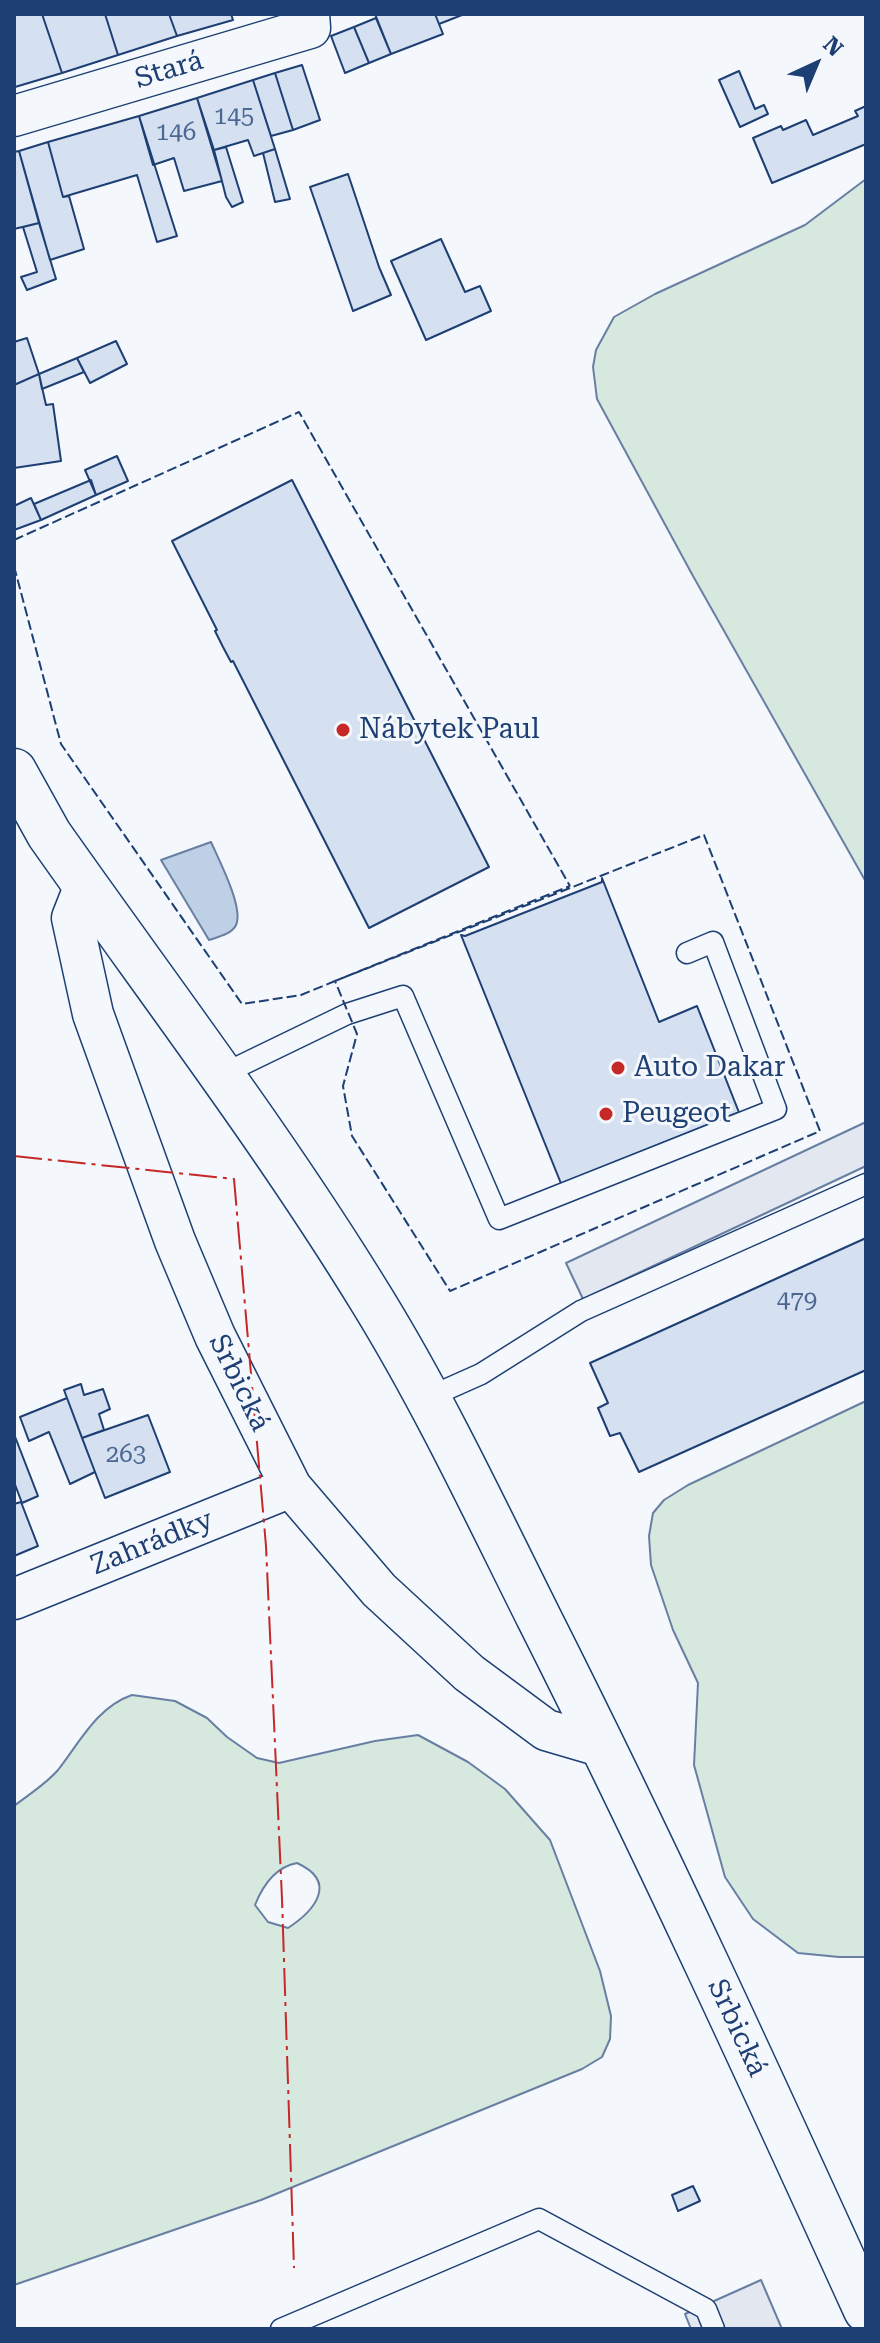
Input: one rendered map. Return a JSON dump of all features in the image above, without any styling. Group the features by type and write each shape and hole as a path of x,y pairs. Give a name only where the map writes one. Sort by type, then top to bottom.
{"street":[{"name":"Stará","path":"14,116 310,28 309,14"},
{"name":"Srbická","path":"14,771 49,834 321,1219 375,1305 427,1398 604,1747 866,2310"},
{"name":"Srbická","path":"85,885 72,918 93,1014 175,1241 215,1336 291,1487 379,1590 469,1673 546,1730 604,1747"},
{"name":"Zahrádky","path":"14,1599 291,1487"}],"lane":[{"path":"221,1075 347,1014 403,996 499,1219 776,1109 713,942 687,953"},
{"path":"427,1398 481,1374 581,1311 866,1184"},
{"path":"281,2329 539,2219 706,2309 714,2329"}],"shaded area":[{"path":"866,179 866,882 597,399 593,367 596,350 614,317 655,294 805,225"},
{"path":"866,1122 866,1166 583,1299 566,1263"},
{"path":"866,1401 866,1957 839,1957 798,1953 753,1919 725,1877 694,1765 698,1683 673,1630 651,1565 649,1536 653,1513 664,1500 688,1485"},
{"path":"132,1695 175,1701 207,1718 257,1758 279,1763 375,1741 418,1735 468,1762 505,1789 550,1840 600,1971 611,2016 610,2039 602,2057 582,2069 261,2200 14,2285 14,1806 53,1775 90,1726","holes":["297,1863 310,1871 319,1887 313,1905 288,1928 268,1922 255,1905 271,1878 282,1868"]},
{"path":"761,2280 782,2329 691,2329 685,2314"}],"water":[{"path":"211,842 230,884 238,917 231,931 209,940 161,860"}],"building":[{"path":"14,14 42,14 62,73 15,87"},
{"path":"42,14 105,14 118,55 62,73"},
{"path":"105,14 169,14 177,36 118,55"},
{"path":"169,14 231,14 233,20 177,36"},
{"path":"375,14 435,14 443,34 391,54"},
{"path":"435,14 462,14 462,15 439,24"},
{"path":"376,18 391,54 369,63 354,27"},
{"path":"354,27 369,63 345,73 331,36"},
{"path":"302,65 320,120 293,130 275,73"},
{"path":"739,71 755,109 764,105 768,114 740,127 719,80"},
{"path":"275,73 293,130 271,136 253,80"},
{"path":"253,80 275,149 254,156 248,140 214,150 197,98"},
{"path":"197,98 222,181 184,191 174,158 153,165 139,116"},
{"path":"866,106 866,144 772,183 753,138 806,120 813,135 858,116 855,111"},
{"path":"139,116 177,236 157,242 137,175 63,197 48,142"},
{"path":"48,142 63,197 69,196 84,249 50,260 19,151"},
{"path":"226,147 243,202 232,207 226,197 214,150"},
{"path":"275,149 290,199 275,202 263,153"},
{"path":"19,151 39,223 14,229 14,152"},
{"path":"348,174 391,295 353,311 310,187"},
{"path":"39,223 56,279 27,290 21,277 37,272 23,227"},
{"path":"441,239 465,292 480,286 491,311 426,340 391,261"},
{"path":"27,338 39,374 14,385 14,342"},
{"path":"116,341 127,364 90,383 77,358"},
{"path":"77,358 84,372 42,389 39,374"},
{"path":"39,374 46,405 53,404 61,461 14,468 14,385"},
{"path":"117,456 128,481 96,495 85,470"},
{"path":"91,480 96,495 41,520 34,504"},
{"name":"Nábytek Paul","path":"292,480 489,867 369,928 233,661 223,647 172,541"},
{"path":"31,498 41,520 14,530 14,506"},
{"name":"Auto Dakar","path":"602,878 659,1022 697,1006 740,1115 737,1113 562,1186 461,935 602,882"},
{"path":"866,1238 866,1370 639,1472 620,1433 610,1436 598,1408 608,1403 590,1363"},
{"path":"81,1384 84,1395 103,1389 110,1409 99,1414 104,1430 82,1438 64,1390"},
{"path":"67,1398 95,1472 70,1484 49,1432 29,1441 20,1417"},
{"path":"148,1415 170,1472 105,1498 82,1438"},
{"path":"14,1434 38,1496 22,1503 14,1482"},
{"path":"21,1502 38,1546 14,1556 14,1504"},
{"path":"693,2186 700,2201 678,2211 672,2195"}],"fence":[{"path":"14,540 299,412 570,886"},
{"path":"14,566 61,744 242,1004 301,995 335,981 704,835 820,1131 450,1291 352,1136 343,1086 357,1034 335,981 570,886"}],"power":[{"path":"14,1156 234,1179 266,1546 294,2268"}],"place":[{"name":"Nábytek Paul","path":"343,730"},
{"name":"Auto Dakar","path":"618,1068"},
{"name":"Peugeot","path":"606,1114"}]}
